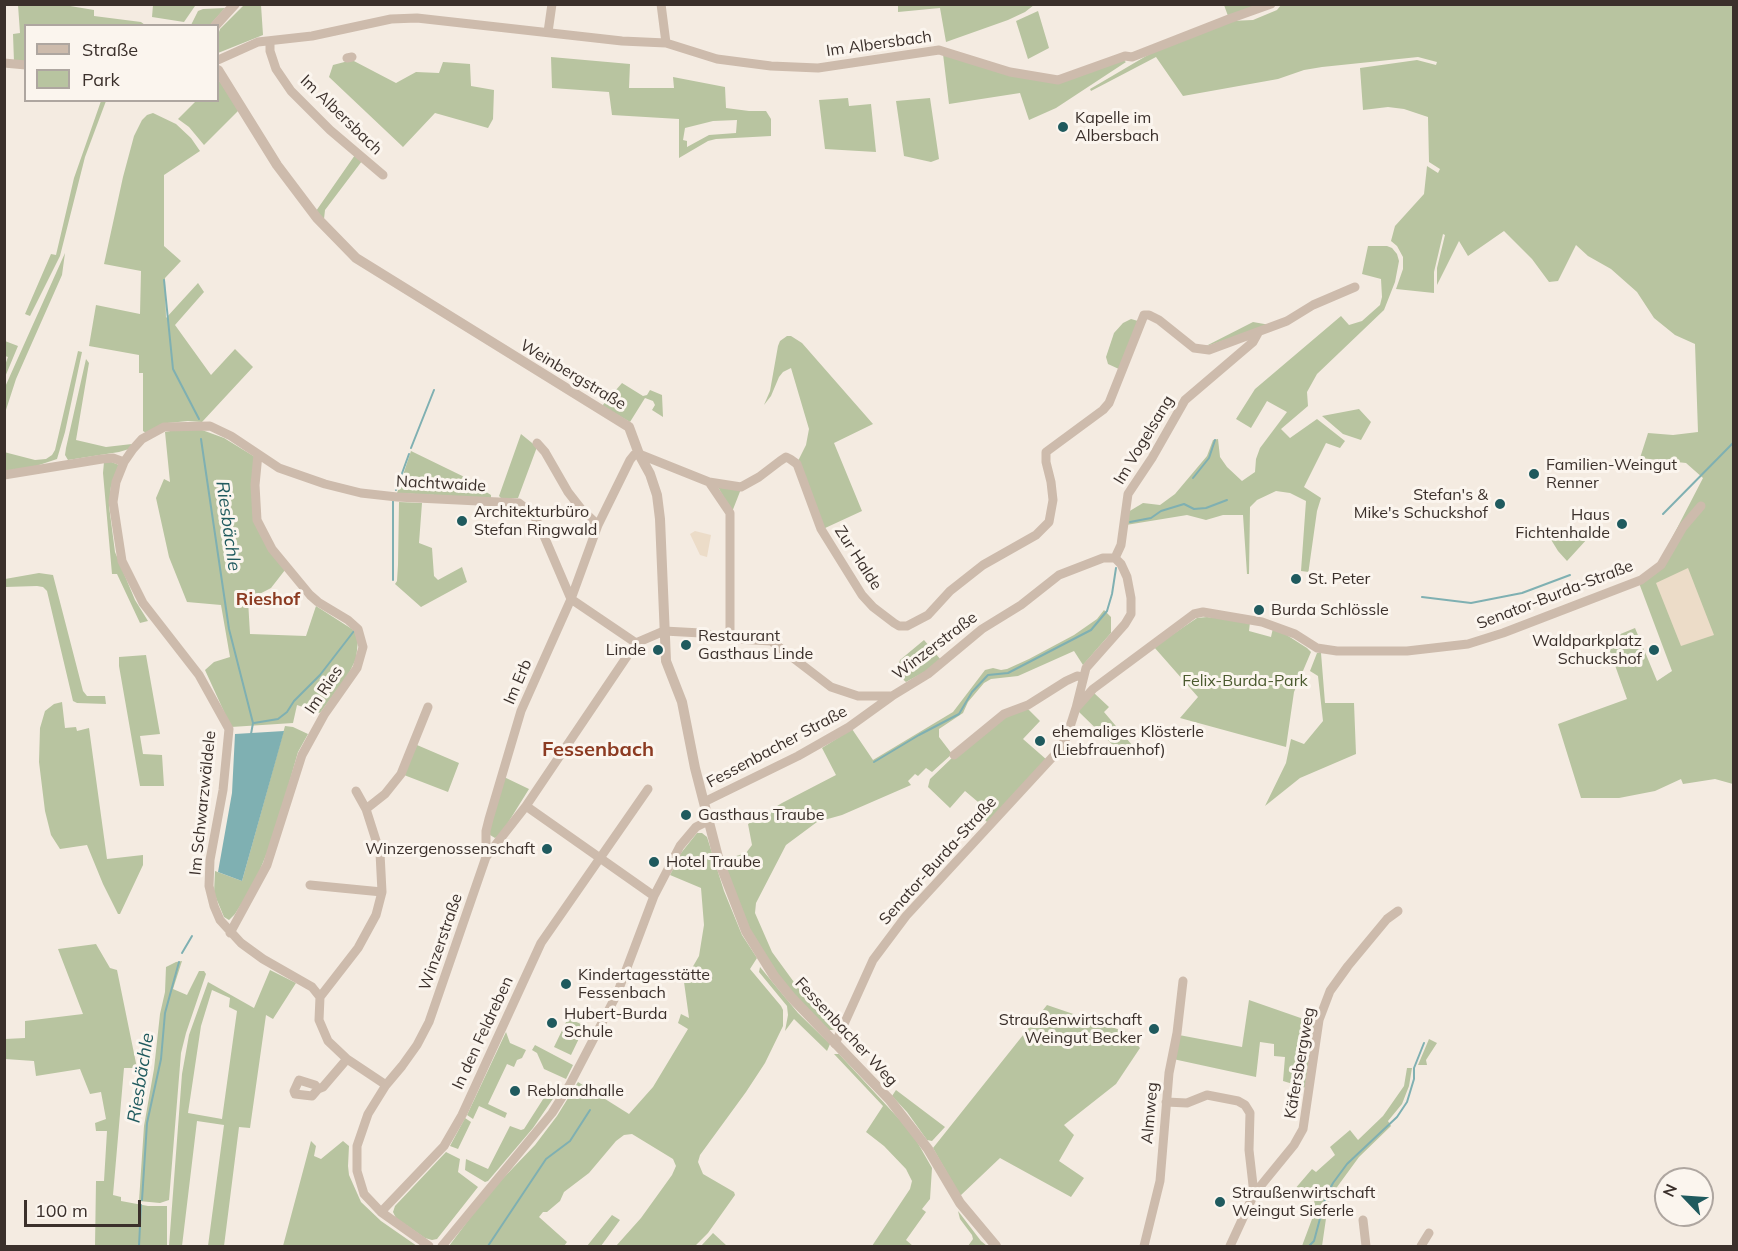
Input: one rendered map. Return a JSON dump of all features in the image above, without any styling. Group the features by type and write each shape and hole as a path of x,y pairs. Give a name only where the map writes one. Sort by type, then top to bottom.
{"street":[{"path":"216,24 235,4"},
{"path":"548,32 552,4"},
{"path":"661,4 666,44"},
{"name":"Im Albersbach","path":"219,60 258,42 312,36 404,18 666,44 717,60 771,66 818,68 939,50 1010,72 1058,80 1125,56 1132,57 1271,4"},
{"name":"Im Albersbach","path":"270,41 270,51 276,69 291,91 330,130 383,175"},
{"path":"4,63 24,65"},
{"name":"Weinbergstraße","path":"219,72 277,165 316,218 356,258 629,427 639,454 650,474 658,503 666,661 682,702 708,821"},
{"name":"Im Vogelsang","path":"1036,535 1049,522 1053,509 1046,452 1103,410 1109,403 1144,315 1159,320 1194,348 1203,350 1258,333 1287,321 1313,305 1355,287"},
{"name":"Im Vogelsang","path":"1115,558 1121,545 1128,494 1152,458 1185,400 1253,342 1258,333"},
{"name":"Im Schwarzwäldele","path":"258,454 231,436 210,426 164,427 142,439 124,462 116,482 113,502 122,561 143,603 199,675 229,729 223,790 210,860 209,886 213,906 230,933 263,959 312,987 320,998"},
{"path":"537,443 575,501 598,525"},
{"name":"Nachtwaide","path":"258,454 279,468 324,484 361,493 519,503 533,514 541,529 570,600"},
{"name":"Im Ries","path":"230,933 267,865 302,755 324,714 357,668 363,647 358,629 310,595 272,549 257,520 255,494 258,454"},
{"name":"Zur Halde","path":"639,454 709,482 741,486 759,477 786,458 790,459 797,464 821,529 862,595 873,607 899,626 907,626 928,615 950,591 983,565 1036,535"},
{"name":"Im Erb","path":"486,857 486,831 518,720 570,600 598,525 630,460 634,455 639,454"},
{"path":"4,475 102,459 113,458 124,462"},
{"path":"709,482 730,513 730,638"},
{"name":"Senator-Burda-Straße","path":"1076,708 1093,689 1194,614 1203,612 1273,625 1295,634 1317,648 1336,651 1407,651 1468,644 1503,633 1641,580 1661,565 1683,527 1701,506"},
{"name":"Winzerstraße","path":"429,1246 381,1212 364,1194 357,1171 357,1146 368,1114 386,1085 407,1059 429,1022 486,857 526,806 636,643 664,631 771,641 831,687 858,696 892,696 928,674 982,629 1021,605 1059,575 1103,558 1115,558"},
{"path":"1082,677 1089,661 1125,624 1131,614 1127,578 1121,564 1115,558"},
{"path":"570,600 636,643"},
{"path":"954,755 1004,714 1028,705 1066,681 1077,676 1082,677 1093,689"},
{"name":"Senator-Burda-Straße","path":"835,1044 873,960 906,916 1060,749 1076,708 1082,677"},
{"name":"Fessenbacher Straße","path":"704,802 811,749 849,727 892,696"},
{"path":"366,808 386,794 401,774 428,707"},
{"name":"In den Feldreben","path":"381,1212 444,1146 462,1115 541,943 648,789"},
{"path":"357,791 366,808 380,853 382,892 376,915 358,948 320,998 320,1020 328,1041 347,1059 386,1085"},
{"path":"526,806 654,896"},
{"path":"442,1246 534,1137 569,1086 617,994 654,896 680,846 696,827 708,821"},
{"name":"Fessenbacher Weg","path":"708,821 727,886 746,931 774,976 835,1044 890,1099 928,1149 960,1203 996,1246"},
{"path":"310,885 382,892"},
{"name":"Käfersbergweg","path":"1230,1246 1254,1194 1294,1145 1303,1130 1319,1020 1330,991 1387,919 1398,911"},
{"name":"Almweg","path":"1144,1246 1160,1181 1166,1102 1183,981"},
{"path":"318,1089 323,1087 347,1059"},
{"name":"Käfersbergweg","path":"1166,1102 1187,1103 1207,1095 1245,1104 1250,1113 1250,1150 1254,1194"},
{"path":"1363,1220 1366,1246"},
{"path":"1421,1246 1429,1233"}],"green space":[{"path":"898,4 1034,5 1008,20 946,42 940,8 898,12"},
{"path":"18,5 64,5 94,10 94,16 144,24 24,24 24,62 14,62 13,34 20,33"},
{"path":"153,5 195,6 184,22 152,17"},
{"path":"244,5 261,5 263,35 219,53 220,29"},
{"path":"1224,5 1258,5 1228,16"},
{"path":"1281,5 1733,5 1733,784 1715,779 1683,784 1681,779 1655,791 1619,798 1581,798 1558,724 1627,699 1606,640 1635,628 1657,681 1672,671 1639,583 1659,563 1703,478 1686,463 1640,458 1648,433 1673,435 1698,432 1695,344 1675,335 1654,318 1637,292 1611,269 1588,256 1576,245 1558,281 1549,282 1532,259 1504,231 1468,256 1459,241 1437,285 1437,268 1445,235 1443,234 1434,272 1434,293 1396,289 1403,269 1403,257 1391,241 1395,226 1424,194 1427,166 1438,173 1440,169 1429,162 1428,117 1404,109 1388,107 1363,110 1360,68 1417,60 1436,65 1437,62 1418,57 1322,67 1304,70 1278,79 1183,96 1156,57 1091,91 1090,89 1153,52 1230,21 1253,20 1277,10"},
{"path":"225,8 211,24 192,24 198,11"},
{"path":"1038,11 1049,48 1028,59 1016,21"},
{"path":"943,54 1058,82 1123,60 1126,62 1056,108 1029,120 1020,93 949,104"},
{"path":"551,57 630,64 629,88 674,88 673,77 725,87 726,108 766,111 771,119 771,136 716,139 708,141 679,158 679,119 612,115 609,92 552,88","holes":["737,120 736,133 709,135 687,147 687,141 683,140 685,128 713,121"]},
{"path":"352,60 396,83 416,72 439,73 443,62 470,64 471,86 494,90 493,119 488,128 435,113 403,147 329,77 333,65"},
{"path":"219,80 240,109 204,145 189,127 178,119 195,102 219,102"},
{"path":"848,98 849,106 871,104 876,152 825,149 819,100"},
{"path":"930,98 939,159 931,162 904,156 896,101"},
{"path":"101,102 106,102 85,157 60,256 30,316 25,314 51,254 56,255 74,178"},
{"path":"153,113 176,124 191,138 200,151 164,175 164,246 181,261 165,278 166,318 198,283 204,292 175,325 211,375 235,349 253,367 202,422 168,423 146,433 143,431 143,373 139,373 139,355 89,346 96,305 140,314 141,271 104,264 134,136 142,120"},
{"path":"355,155 362,161 325,210 324,219 316,211"},
{"path":"1368,246 1387,246 1397,254 1399,261 1395,282 1384,310 1317,374 1307,392 1308,406 1281,429 1290,438 1317,419 1345,441 1340,448 1326,443 1304,487 1321,498 1308,572 1301,571 1306,501 1290,493 1276,491 1257,500 1250,507 1249,574 1247,574 1243,515 1223,515 1206,520 1187,515 1126,525 1128,512 1143,503 1160,505 1175,494 1207,456 1213,440 1218,439 1220,457 1242,481 1255,472 1260,448 1287,412 1267,401 1251,428 1236,419 1255,389 1341,316 1349,325 1362,321 1380,305 1381,279 1362,274"},
{"path":"65,253 62,275 16,379 5,413 5,387"},
{"path":"1131,319 1138,321 1121,370 1108,364 1106,357 1114,333 1123,323"},
{"path":"1253,322 1270,325 1204,347"},
{"path":"787,336 802,343 873,424 834,443 862,511 823,529 798,461 806,445 809,429 791,368 779,377 771,396 764,405 770,391 778,346 780,341"},
{"path":"5,341 18,346 5,377 8,357 5,356"},
{"path":"78,351 82,352 57,459 5,472 4,452 35,460 46,459 52,455"},
{"path":"86,359 89,363 76,440 106,447 132,444 129,449 119,452 68,460 65,455 66,448"},
{"path":"622,383 643,396 647,395 650,390 662,395 663,417 652,410 655,405 653,401 645,398 630,422 602,406"},
{"path":"1359,409 1371,422 1361,440 1343,434 1322,416"},
{"path":"181,429 202,430 224,438 255,457 253,507 285,570 271,588 248,600 250,634 306,636 316,606 355,631 358,641 356,659 348,675 320,713 297,705 293,723 231,727 205,670 214,662 230,657 221,605 187,602 169,557 156,498 164,479 170,482 165,432"},
{"path":"521,434 537,447 518,498 502,499 499,496"},
{"path":"411,451 485,487 483,490 491,495 491,498 397,493"},
{"path":"109,461 119,465 111,486 109,506 115,552 135,600 148,621 140,623 117,574 112,574 103,473 104,462"},
{"path":"718,487 741,489 732,512"},
{"path":"399,502 422,503 419,543 432,548 434,576 438,580 462,567 467,582 421,607 395,584 398,565"},
{"path":"1589,533 1588,538 1567,561 1550,538 1557,540 1573,538"},
{"path":"39,573 53,575 83,691 87,696 105,696 106,704 73,701 47,591 37,586 5,587 5,579"},
{"path":"1104,610 1111,617 1111,633 1083,665 1074,651 1018,676 991,679 984,683 968,702 963,713 939,729 939,737 952,754 932,772 926,768 918,776 915,774 908,781 911,785 842,815 817,822 786,845 756,903 755,913 772,952 807,1000 823,1018 841,1019 838,1027 827,1030 783,983 749,929 723,860 746,853 752,845 748,824 782,803 836,775 822,748 852,729 873,760 953,712 985,670 1007,669 1029,659 1074,635 1097,619"},
{"name":"Felix-Burda-Park","path":"1197,618 1250,622 1249,631 1271,637 1273,628 1311,652 1294,692 1286,747 1180,718 1198,697 1154,647"},
{"path":"924,640 941,660 906,682 896,673 900,660"},
{"path":"1317,653 1321,653 1325,703 1354,703 1356,754 1300,778 1265,806 1286,763 1291,739 1304,744 1323,721 1318,676 1310,671"},
{"path":"146,655 160,734 140,736 143,754 162,755 164,786 140,786 119,666 119,657"},
{"path":"1094,693 1109,707 1104,712 1132,745 1121,753 1078,711"},
{"path":"62,702 65,728 76,727 77,731 89,728 107,859 143,855 143,865 120,914 103,884 87,845 60,849 51,835 45,811 39,762 40,728 45,711 54,704"},
{"path":"1027,708 1040,721 1023,739 1047,760 988,823 984,819 990,812 965,791 950,808 928,787 930,779 954,756 1001,718"},
{"path":"285,726 308,734 298,752 274,836 254,884 229,920 224,917 214,893 215,871 242,881"},
{"path":"417,745 459,763 448,792 404,775"},
{"path":"504,777 529,789 501,834 495,838 490,835 489,825"},
{"path":"697,833 702,833 707,837 724,891 742,935 757,958 750,969 783,1010 783,1026 765,1063 700,1155 698,1162 703,1174 734,1192 735,1195 708,1233 695,1246 616,1246 641,1218 676,1166 673,1159 632,1134 624,1135 616,1141 589,1173 564,1192 560,1201 539,1217 567,1242 564,1246 449,1246 488,1194 535,1145 557,1116 578,1082 629,1114 653,1087 688,1029 678,1023 681,1014 689,1018 684,982 699,956 704,925 701,888 670,875 681,853"},
{"path":"96,944 110,968 117,970 137,1068 124,1068 113,1195 121,1197 121,1201 148,1206 167,1206 167,1246 95,1246 96,1181 104,1181 107,1131 96,1131 95,1123 106,1119 101,1092 90,1094 80,1069 36,1076 34,1061 5,1059 5,1039 25,1038 25,1021 83,1014 58,949"},
{"path":"182,961 173,989 187,995 199,971 204,971 206,974 181,1053 169,1200 160,1203 139,1201 144,1126 165,992 166,967"},
{"path":"760,967 798,1013 830,1044 827,1051 794,1019 785,1031 787,1006 759,972"},
{"path":"270,970 296,983 273,1019 266,1015 250,1128 239,1127 224,1246 208,1246 224,1125 197,1121 182,1246 169,1246 182,1074 189,1035 208,982 254,1008","holes":["212,990 230,998 229,1007 237,1011 222,1119 188,1113 201,1026"]},
{"path":"1249,1000 1315,1023 1306,1088 1283,1081 1285,1057 1274,1056 1274,1044 1260,1042 1256,1077 1173,1059 1179,1035 1242,1047"},
{"path":"1047,1005 1126,1032 1140,1048 1116,1084 1064,1125 1074,1135 1059,1161 1084,1178 1071,1197 1000,1158 960,1196 933,1148"},
{"path":"568,1018 585,1026 571,1055 554,1047"},
{"path":"506,1032 510,1043 526,1050 514,1067 507,1064 488,1104 507,1113 505,1118 479,1106 473,1119 467,1115"},
{"path":"1429,1039 1437,1043 1426,1060 1427,1065 1418,1065"},
{"path":"535,1045 573,1065 566,1079 544,1069 537,1053 532,1050"},
{"path":"834,1054 839,1054 912,1133 932,1168 930,1199 922,1209 926,1212 906,1240 913,1246 872,1246 910,1189 912,1181 906,1169 884,1146 866,1132 883,1106"},
{"path":"1407,1068 1412,1068 1409,1086 1402,1104 1388,1121 1391,1126 1359,1157 1329,1198 1322,1246 1302,1246 1315,1211 1314,1198 1294,1190 1312,1169 1316,1172 1335,1155 1330,1147 1350,1130 1358,1140 1383,1116 1404,1086"},
{"path":"558,1083 561,1087 533,1128 488,1181 485,1182 465,1170 466,1159 488,1169 510,1126 524,1129 547,1093"},
{"path":"896,1090 945,1127 932,1141 927,1140 892,1096"},
{"path":"465,1118 471,1122 458,1149 450,1146"},
{"path":"311,1141 316,1146 314,1156 321,1159 343,1141 349,1146 349,1175 361,1202 381,1221 417,1246 283,1246"},
{"path":"446,1152 460,1159 458,1172 478,1187 437,1239 432,1240 425,1238 396,1218 393,1212 395,1206"},
{"path":"958,1211 987,1246 968,1246 973,1239 972,1235 960,1219"},
{"path":"612,1215 620,1220 601,1246 587,1246"},
{"path":"713,1233 727,1246 701,1246"}],"shaded area":[{"path":"695,531 711,535 707,557 700,555 690,534"},
{"path":"1688,568 1714,635 1681,646 1656,583"}],"water":[{"path":"284,731 242,881 218,872 232,793 235,734"}],"waterway":[{"path":"164,280 173,369 199,419"},
{"path":"411,448 434,390"},
{"name":"Riesbächle","path":"201,439 229,629 253,723 251,734"},
{"path":"1193,478 1209,458 1215,440"},
{"name":"Fessenbach","path":"1663,514 1734,442"},
{"path":"396,490 409,454"},
{"name":"Fessenbach","path":"1130,522 1151,518 1161,511 1184,504 1194,509 1206,508 1227,500"},
{"name":"Riesbächle","path":"393,501 393,580"},
{"name":"Fessenbach","path":"874,762 959,714 972,692 988,675 1008,673 1091,630 1107,611 1116,568"},
{"name":"Fessenbach","path":"1422,597 1471,603 1522,593 1570,575"},
{"name":"Riesbächle","path":"254,723 278,719 287,712 294,701 320,675 354,631"},
{"name":"Riesbächle","path":"182,953 192,936"},
{"name":"Riesbächle","path":"142,1200 147,1123 161,1059 165,1013 179,962"},
{"path":"1309,1246 1314,1241 1326,1196 1333,1183 1347,1164 1397,1117 1407,1102 1414,1079 1414,1068 1424,1043"},
{"name":"Fessenbach","path":"488,1246 546,1159 570,1141 590,1110"},
{"name":"Riesbächle","path":"139,1246 141,1205"}],"place":[{"name":"Kapelle im Albersbach","path":"1063,127"},
{"name":"Familien-Weingut Renner","path":"1534,474"},
{"name":"Stefan's & Mike's Schuckshof","path":"1500,504"},
{"name":"Architekturbüro Stefan Ringwald","path":"462,521"},
{"name":"Haus Fichtenhalde","path":"1622,524"},
{"name":"St. Peter","path":"1296,579"},
{"name":"Burda Schlössle","path":"1259,610"},
{"name":"Restaurant Gasthaus Linde","path":"686,645"},
{"name":"Linde","path":"658,650"},
{"name":"Waldparkplatz Schuckshof","path":"1654,650"},
{"name":"ehemaliges Klösterle (Liebfrauenhof)","path":"1040,741"},
{"name":"Gasthaus Traube","path":"686,815"},
{"name":"Winzergenossenschaft","path":"547,849"},
{"name":"Hotel Traube","path":"654,862"},
{"name":"Kindertagesstätte Fessenbach","path":"566,984"},
{"name":"Hubert-Burda Schule","path":"552,1023"},
{"name":"Straußenwirtschaft Weingut Becker","path":"1154,1029"},
{"name":"Reblandhalle","path":"515,1091"},
{"name":"Straußenwirtschaft Weingut Sieferle","path":"1220,1202"}],"district":[{"name":"Rieshof","path":"268,600"},
{"name":"Fessenbach","path":"598,750"}]}
